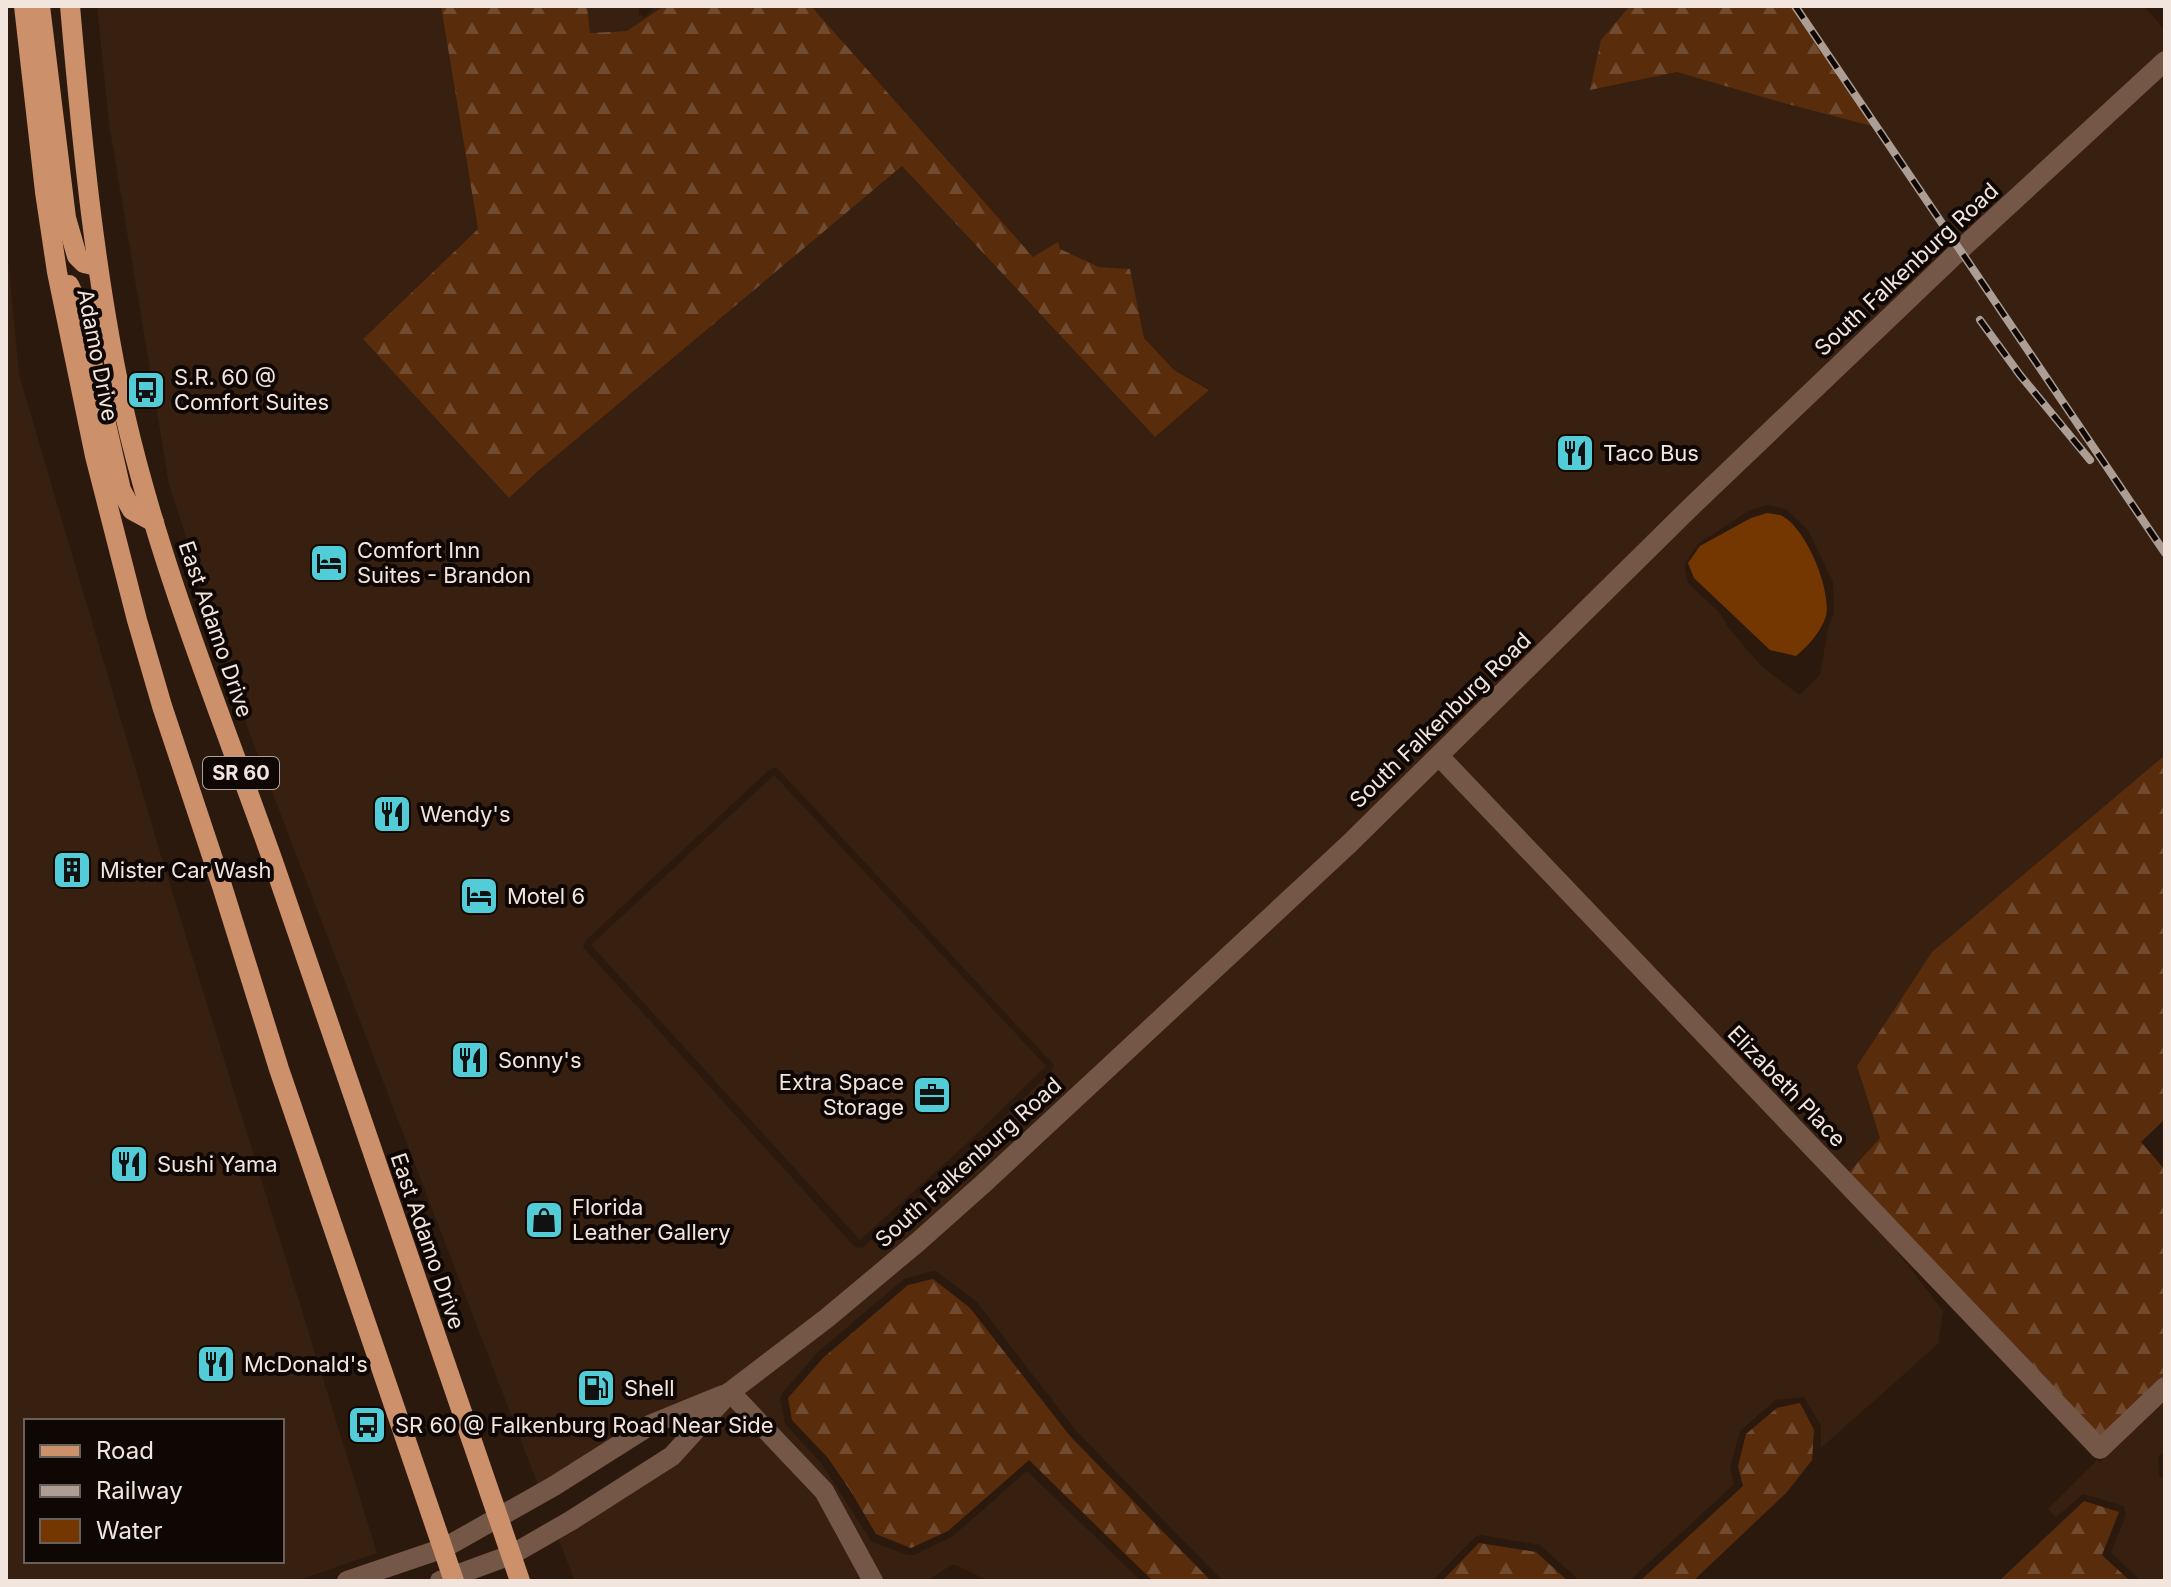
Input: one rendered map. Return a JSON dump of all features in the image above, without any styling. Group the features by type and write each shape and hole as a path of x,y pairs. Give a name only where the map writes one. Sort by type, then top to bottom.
{"main road":[{"name":"Adamo Drive","path":"24,6 57,272 95,456 137,620 279,1069 444,1548"},
{"path":"40,6 66,218 77,256 84,263 97,266"},
{"name":"East Adamo Drive","path":"70,6 97,266 126,418 154,522 498,1519"},
{"path":"57,272 71,288 76,300 121,490 132,510 154,522"},
{"name":"SR 60","path":"498,1519 520,1581"},
{"name":"SR 60","path":"444,1548 449,1580"}],"street":[{"name":"South Falkenburg Road","path":"449,1580 511,1555 672,1456 730,1392 827,1318 983,1184 1349,844 1705,492 2165,61"},
{"name":"Elizabeth Place","path":"1439,756 2100,1449 2165,1387"},
{"name":"South Falkenburg Road","path":"347,1581 444,1548 498,1519 652,1424 730,1392"},
{"path":"730,1392 824,1491 873,1581"}],"shaded area":[{"path":"97,6 441,6 478,229 363,339 509,498 902,166 1155,437 1209,389 1174,370 1144,338 1130,269 1099,267 1059,249 1033,257 811,6 1630,6 1591,90 1677,72 1870,125 1792,6 2144,6 2165,31 2165,50 1952,246 1374,807 977,1178 822,1312 725,1385 538,1485 245,721 169,484 109,123","holes":["776,767 1054,1065 1051,1072 968,1152 877,1235 858,1248 583,947 586,940 769,770"]},
{"path":"587,6 639,6 639,15 645,17 656,6 664,6 627,31 589,33"},
{"path":"2165,73 2165,755 1932,952 1857,1066 1880,1138 1849,1172 1452,756 1700,509 1962,260","holes":["1767,505 1786,509 1808,530 1833,582 1834,614 1828,628 1820,675 1799,695 1760,665 1720,613 1688,583 1685,569 1685,563 1698,544 1748,511"]},
{"path":"6,236 19,375 162,859 377,1553 296,1581 6,1581"},
{"path":"1438,769 1893,1246 1943,1311 1938,1344 1821,1448 1821,1426 1804,1397 1772,1403 1740,1431 1730,1467 1734,1484 1629,1581 1580,1581 1540,1545 1481,1535 1476,1536 1432,1581 1223,1581 1076,1431 976,1301 932,1271 904,1279 818,1352 782,1393 780,1398 785,1424 821,1463 872,1542 914,1555 953,1536 1027,1471 1141,1581 989,1581 951,1565 927,1581 883,1581 831,1485 744,1393"},
{"name":"Extra Space Storage","path":"774,775 1046,1066 963,1147 860,1240 591,945"},
{"path":"2165,1399 2165,1449 2158,1458 2159,1476 2165,1479 2165,1581 2141,1581 2111,1552 2126,1515 2124,1506 2083,1494 2056,1517 2048,1509"},
{"path":"730,1406 816,1497 862,1581 575,1581 558,1538"}],"green space":[{"path":"441,6 587,6 590,33 627,31 664,6 811,6 1033,257 1058,242 1060,249 1099,267 1130,269 1144,338 1174,370 1209,390 1155,437 902,166 509,498 363,339 478,229"},
{"path":"1630,6 1792,6 1872,126 1677,72 1590,90 1601,40"},
{"path":"2165,755 2165,1119 2141,1142 2165,1170 2165,1375 2101,1437 1849,1172 1880,1138 1857,1066 1932,952"},
{"path":"933,1279 970,1308 1070,1436 1211,1581 1153,1581 1029,1460 948,1531 911,1548 876,1534 828,1458 792,1420 788,1398 823,1358 908,1285"},
{"path":"1800,1403 1814,1430 1812,1460 1787,1492 1693,1581 1640,1581 1743,1486 1738,1466 1746,1434 1777,1408"},
{"path":"2084,1501 2119,1512 2102,1555 2130,1581 1999,1581"},
{"path":"1479,1543 1536,1552 1568,1581 1442,1581"}],"water":[{"path":"1767,513 1780,515 1799,531 1815,560 1825,591 1827,605 1824,622 1814,638 1796,656 1770,650 1694,578 1688,563 1700,546 1751,518"}],"railway":[{"path":"1795,6 2165,553"},
{"path":"1980,320 2020,375 2090,460"}],"place":[{"name":"S.R. 60 @ Comfort Suites","path":"146,390"},
{"name":"Taco Bus","path":"1575,453"},
{"name":"Comfort Inn Suites - Brandon","path":"329,563"},
{"name":"Wendy's","path":"392,814"},
{"name":"Mister Car Wash","path":"72,870"},
{"name":"Motel 6","path":"479,896"},
{"name":"Sonny's","path":"470,1060"},
{"name":"Extra Space Storage","path":"932,1095"},
{"name":"Sushi Yama","path":"129,1164"},
{"name":"Florida Leather Gallery","path":"544,1220"},
{"name":"McDonald's","path":"216,1364"},
{"name":"Shell","path":"596,1388"},
{"name":"SR 60 @ Falkenburg Road Near Side","path":"367,1425"}]}
